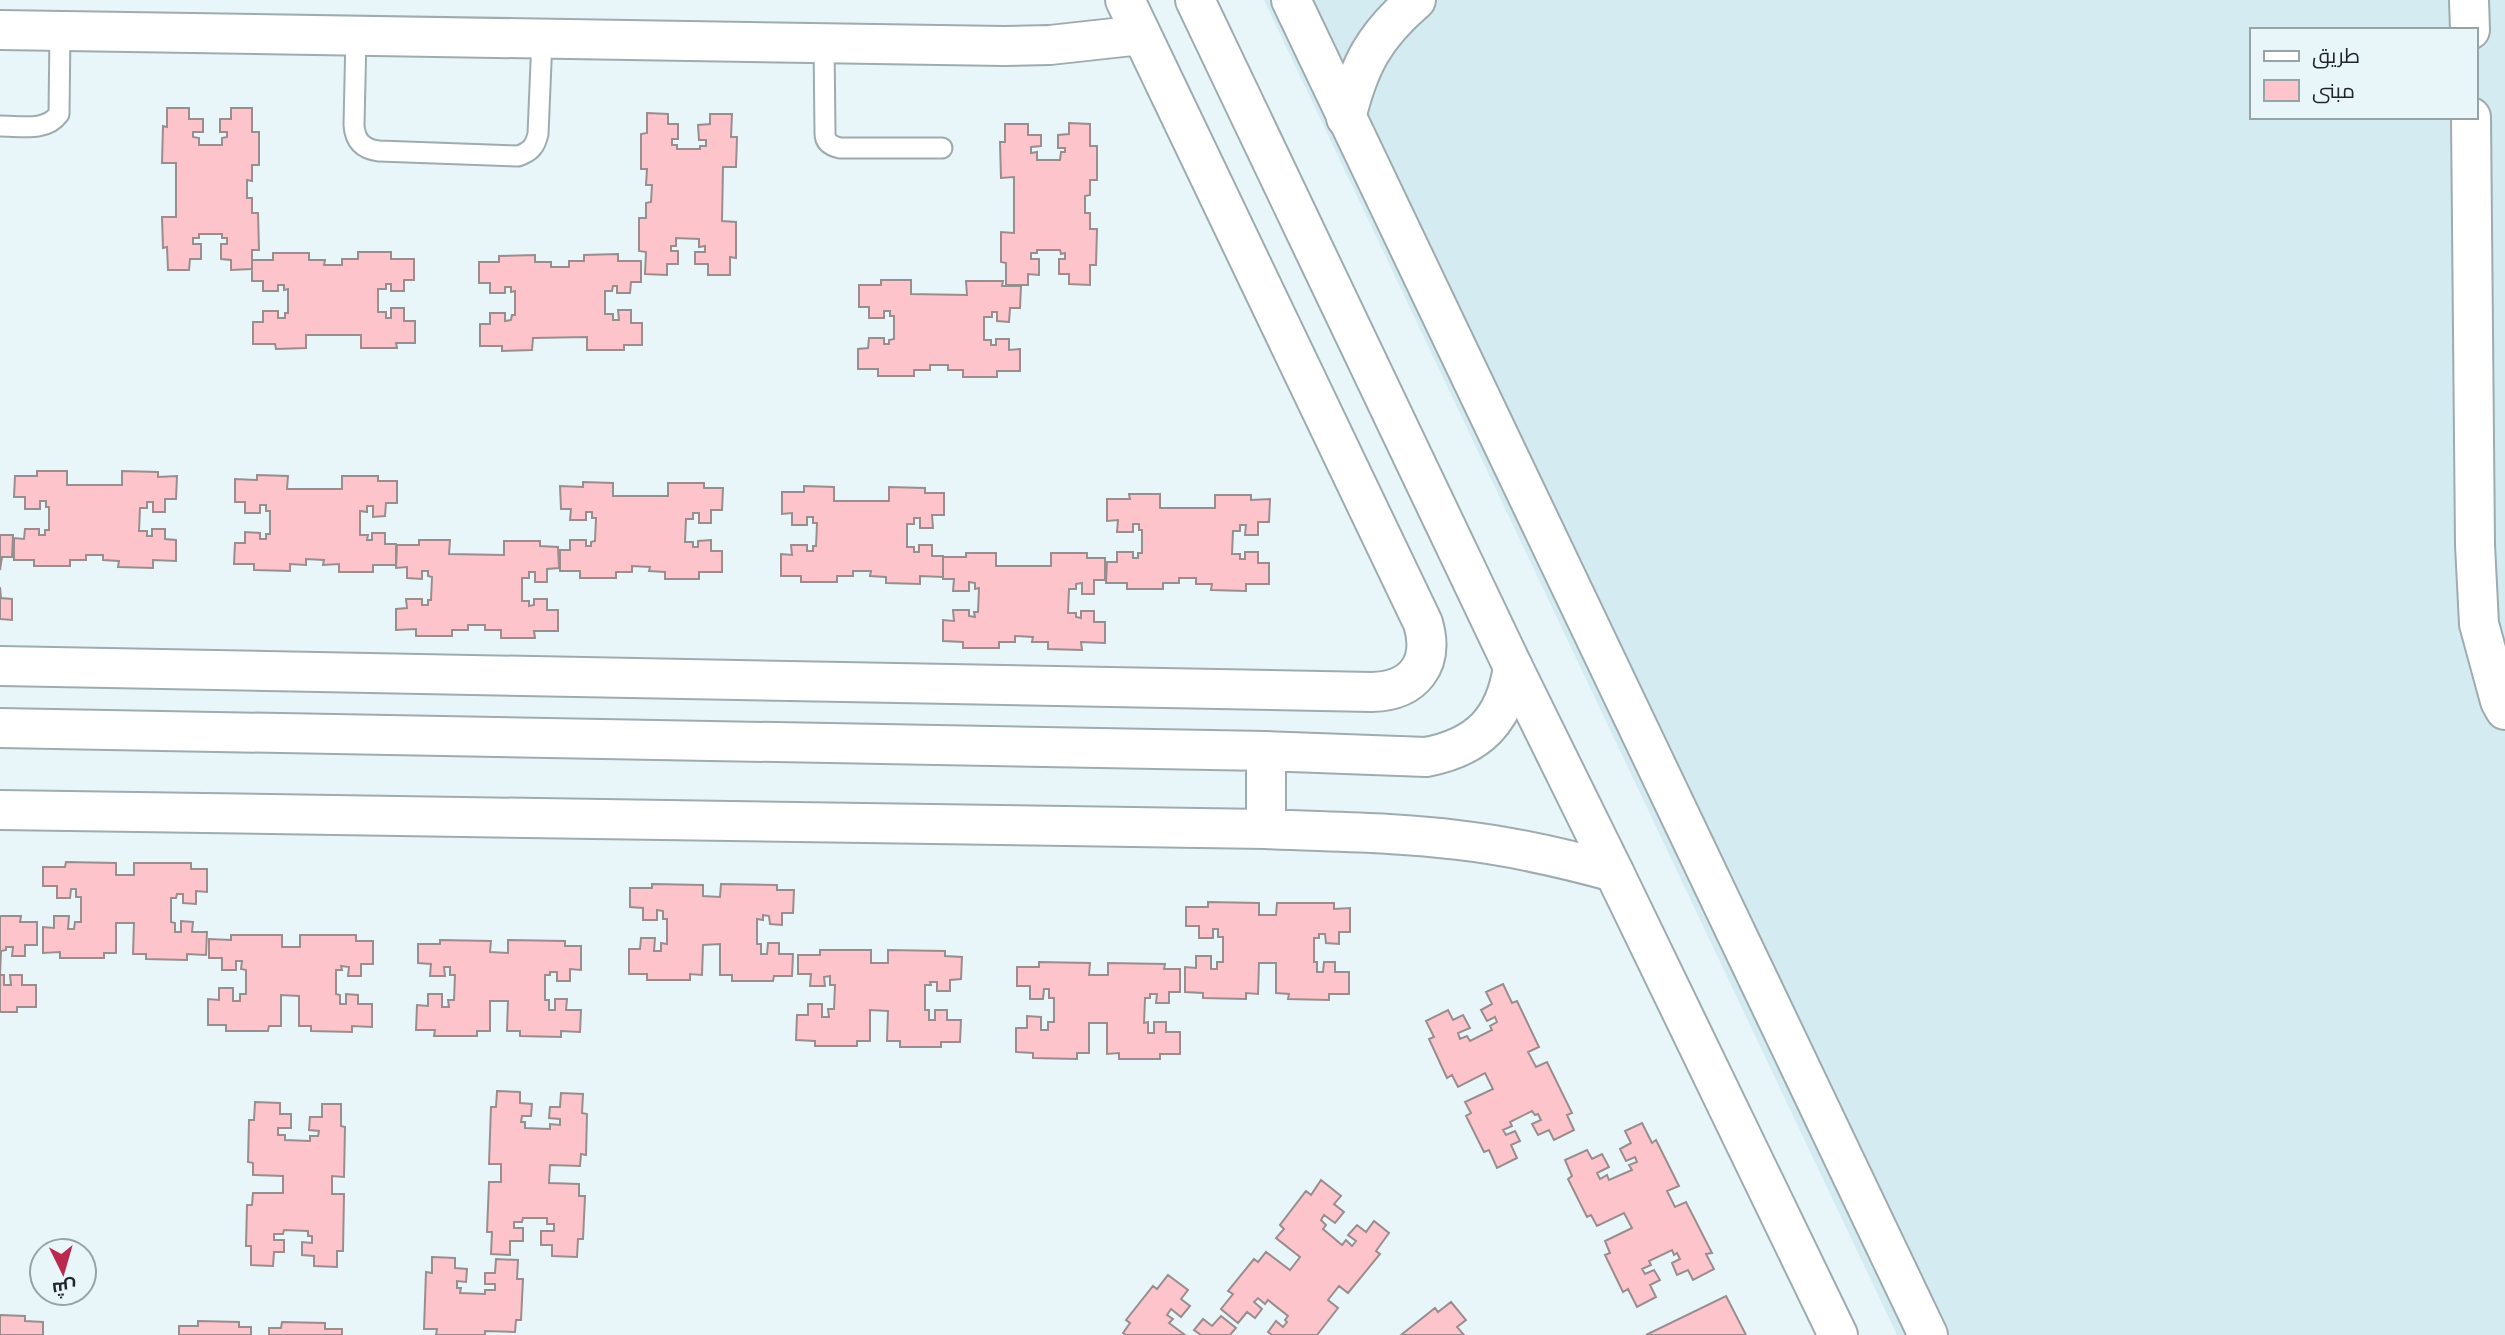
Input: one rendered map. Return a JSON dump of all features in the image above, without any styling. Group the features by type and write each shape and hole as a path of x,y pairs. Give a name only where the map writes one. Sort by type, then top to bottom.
{"street":[{"path":"0,666 1372,692 1387,692 1401,687 1422,667 1427,653 1428,638 1423,623 1125,0"},
{"path":"1195,0 1513,667 1838,1335"},
{"path":"1291,0 1928,1335"},
{"path":"1346,118 1355,82 1371,49 1393,19 1416,0"},
{"path":"2469,0 2470,28"},
{"path":"0,30 1016,46 1141,35"},
{"path":"2471,119 2475,545 2479,624 2505,710"},
{"path":"0,728 1266,751 1426,757 1469,743 1487,729 1509,690 1513,667"},
{"path":"1266,751 1266,829"},
{"path":"0,810 1266,829 1402,834 1509,847 1614,872"}],"lane":[{"path":"0,126 46,126 59,114 60,31"},
{"path":"356,36 355,135 360,144 368,150 518,156 528,152 536,144 542,39"},
{"path":"824,43 825,139 829,143 840,148 942,148"}],"shaded area":[{"path":"1264,0 2505,0 2505,1335 1897,1335"}],"building":[{"path":"167,108 189,108 189,119 203,119 203,132 193,132 193,137 199,138 199,145 222,145 222,138 227,137 227,132 220,132 220,119 231,119 231,108 252,108 252,132 259,132 259,165 252,165 252,181 247,180 247,198 252,198 252,213 258,213 259,250 252,250 252,269 231,270 231,260 221,259 221,244 227,244 227,238 222,238 222,234 199,234 199,238 193,238 193,244 201,244 201,259 190,259 189,270 168,270 167,247 163,248 162,217 176,217 176,163 162,163 163,126 167,127"},
{"path":"647,113 668,114 668,124 678,124 678,139 672,139 672,145 677,145 677,149 700,149 700,146 706,146 706,140 699,140 698,125 710,124 710,114 732,114 731,137 737,137 736,167 723,167 722,221 736,222 736,258 730,257 730,275 708,275 708,264 695,264 695,252 705,252 705,246 699,247 699,239 676,238 676,246 671,246 671,251 678,251 678,264 667,264 667,275 645,274 646,252 639,251 639,218 646,218 646,203 651,202 652,185 646,185 647,169 641,169 641,134 647,133"},
{"path":"1069,123 1090,124 1090,146 1097,146 1097,180 1090,180 1090,195 1085,196 1085,213 1090,213 1090,229 1097,229 1096,265 1090,265 1090,285 1069,284 1069,274 1059,274 1059,259 1065,259 1065,253 1061,254 1060,250 1037,250 1037,253 1031,253 1031,259 1039,259 1039,275 1028,274 1028,285 1006,285 1006,263 1001,262 1001,232 1014,233 1014,177 1001,178 1000,142 1005,142 1005,124 1028,124 1028,135 1041,135 1041,146 1031,147 1031,153 1037,152 1037,160 1060,160 1061,152 1065,152 1065,148 1058,148 1058,135 1069,134"},
{"path":"358,252 391,252 391,259 414,259 414,280 404,280 404,291 391,291 391,284 386,284 386,289 378,289 378,312 386,312 386,318 391,318 391,308 404,308 404,321 415,321 415,343 396,343 397,348 361,348 361,335 306,335 306,348 276,349 275,344 253,344 253,322 263,322 263,311 278,311 278,318 285,318 285,313 288,313 288,289 284,290 284,285 278,285 278,291 263,291 263,281 252,281 252,260 273,260 273,253 309,253 309,260 325,260 324,265 342,265 342,259 358,259"},
{"path":"618,254 618,261 641,261 641,282 631,282 630,293 617,293 617,286 613,286 612,291 605,291 605,314 613,314 613,320 619,320 618,310 631,310 631,323 642,323 642,345 624,345 624,350 587,350 587,337 533,338 532,350 502,351 502,346 480,346 480,324 490,324 490,313 505,313 505,321 511,320 512,315 515,315 515,291 511,292 511,287 505,287 505,293 490,293 490,283 479,283 479,262 499,262 499,256 535,255 535,262 551,262 551,267 569,267 569,261 584,261 584,255"},
{"path":"881,280 911,280 911,294 967,295 966,281 1003,281 1002,286 1021,286 1020,308 1010,308 1009,322 997,321 997,312 992,312 992,317 984,317 984,340 991,340 991,345 996,345 996,339 1009,339 1009,350 1020,349 1020,371 997,371 997,377 963,377 963,370 948,370 948,365 930,365 930,370 914,370 914,376 878,376 878,369 858,369 858,349 868,348 869,338 884,338 884,344 889,344 889,340 894,339 894,316 890,316 890,311 884,311 884,318 869,318 869,307 859,307 859,285 881,285"},
{"path":"37,471 67,471 67,485 122,485 122,471 158,472 158,477 177,476 176,499 165,499 165,512 153,512 153,502 147,502 147,508 140,508 139,531 147,531 147,536 152,536 152,529 165,529 165,539 176,540 176,561 153,560 153,568 118,567 119,561 103,560 103,555 86,555 86,560 70,560 70,566 34,566 34,560 14,560 14,538 24,539 25,529 39,529 39,535 45,535 45,530 49,530 49,507 46,507 46,501 40,501 40,509 25,509 25,497 14,497 15,476 37,476"},
{"path":"257,475 288,476 287,489 342,489 342,476 378,476 378,481 397,481 397,503 386,503 385,516 373,517 373,506 367,506 367,512 360,511 360,535 368,535 367,540 372,540 372,533 385,533 385,544 396,544 396,565 373,565 373,572 339,572 339,564 323,565 324,560 306,559 306,565 290,564 290,571 254,570 254,564 234,564 235,543 245,543 245,532 260,533 260,539 266,539 266,534 270,534 270,511 266,511 266,505 260,505 260,513 245,513 245,502 235,502 235,479 257,480"},
{"path":"583,482 613,483 613,496 668,496 668,483 704,483 704,488 723,488 722,510 711,510 711,523 699,523 699,513 693,513 693,519 686,519 685,542 693,542 693,547 698,547 698,541 711,540 711,551 722,551 722,572 699,572 699,579 665,579 665,572 649,571 650,567 632,566 632,572 616,572 616,578 580,578 580,571 560,571 560,550 570,550 570,540 586,540 586,546 591,546 591,542 595,541 596,518 592,518 592,512 586,512 586,520 570,520 571,509 561,509 560,486 583,487"},
{"path":"804,486 834,487 834,501 889,501 889,487 925,488 925,493 944,493 944,515 932,515 933,528 920,528 920,518 914,518 914,524 907,524 907,547 914,547 914,552 919,552 919,545 932,545 932,556 943,556 943,577 920,576 920,584 886,583 886,577 870,576 871,571 853,571 853,576 837,576 837,582 801,582 801,576 781,576 781,554 792,555 791,545 807,545 807,551 813,551 813,546 816,546 817,523 813,523 813,517 807,517 807,525 792,525 792,513 782,514 782,492 804,492"},
{"path":"1129,494 1160,494 1160,508 1215,508 1215,495 1251,495 1251,500 1270,499 1269,522 1258,522 1258,535 1245,535 1246,525 1240,525 1240,531 1233,531 1232,554 1240,554 1240,559 1245,559 1245,552 1258,552 1258,563 1269,563 1269,584 1246,584 1246,591 1211,590 1212,584 1196,584 1196,578 1179,578 1179,583 1163,583 1163,589 1127,589 1127,583 1106,583 1107,562 1117,562 1117,552 1133,552 1133,558 1138,558 1138,553 1142,553 1142,530 1139,530 1139,524 1133,524 1133,532 1117,532 1118,520 1107,521 1107,499 1130,499"},
{"path":"0,535 13,535 12,557 2,557 0,570"},
{"path":"419,540 450,540 449,554 504,555 504,541 540,541 540,546 558,547 559,568 547,569 547,582 535,582 535,572 529,572 529,578 522,578 522,601 529,601 529,606 534,605 534,599 547,599 547,610 558,610 558,631 534,631 535,638 501,638 501,630 485,630 485,625 468,625 468,630 452,630 452,636 416,636 416,629 396,630 396,609 407,608 406,599 422,599 422,605 428,605 428,600 431,600 432,577 428,576 428,571 422,571 422,579 407,578 407,567 396,568 397,545 419,545"},
{"path":"966,553 996,553 996,566 1051,566 1051,553 1087,553 1087,558 1105,558 1105,580 1094,580 1094,594 1082,594 1082,583 1076,584 1076,589 1069,589 1068,613 1076,613 1076,617 1081,618 1081,611 1094,611 1094,622 1105,622 1105,643 1081,642 1082,650 1048,649 1048,642 1032,642 1033,637 1015,636 1015,642 999,642 999,648 963,648 963,642 943,641 943,620 954,621 953,610 969,610 969,616 975,617 974,612 978,612 979,588 975,589 975,583 969,582 969,591 953,591 954,579 943,579 943,557 966,557"},
{"path":"0,587 1,598 12,599 12,620 0,619"},
{"path":"66,862 116,863 116,875 134,875 134,863 191,863 191,869 207,869 207,892 196,891 196,904 183,903 183,894 171,898 171,922 175,923 175,932 181,932 181,921 193,922 192,932 207,932 206,955 187,954 187,960 146,959 146,954 133,954 134,923 116,923 116,953 104,953 104,958 60,958 60,952 43,953 43,927 54,928 54,916 69,916 68,929 74,929 75,922 81,922 81,897 76,897 76,889 71,889 70,898 57,898 57,886 43,886 43,867 65,867"},
{"path":"652,884 703,885 703,896 720,897 721,884 777,885 777,890 794,890 793,913 782,913 782,925 770,924 769,916 763,915 763,920 757,919 757,944 761,944 761,954 767,954 768,943 779,943 779,954 793,954 792,976 774,976 773,981 732,981 732,975 720,975 720,944 703,945 702,975 690,974 690,980 647,980 647,974 629,974 629,949 640,949 641,938 655,938 654,951 661,951 661,943 667,944 667,919 663,919 663,911 657,910 657,920 643,920 643,908 630,907 630,888 652,888"},
{"path":"1208,902 1259,903 1259,915 1276,915 1277,903 1334,903 1334,909 1350,908 1350,932 1339,932 1339,944 1326,943 1325,934 1314,938 1314,962 1317,962 1317,972 1323,972 1324,962 1335,962 1335,972 1349,972 1349,994 1329,994 1329,1000 1288,999 1289,994 1276,993 1276,963 1259,963 1258,994 1246,993 1246,999 1203,998 1203,993 1185,992 1185,967 1196,968 1196,956 1211,956 1211,969 1217,969 1217,962 1223,962 1223,937 1218,937 1218,929 1213,929 1213,938 1199,938 1199,926 1186,926 1186,907 1208,907"},
{"path":"0,916 21,916 20,922 37,922 37,945 25,945 25,956 12,956 13,947 6,947 6,950 1,951 0,975"},
{"path":"231,935 282,935 282,947 300,947 300,935 356,935 356,941 373,941 373,964 361,964 361,976 348,976 349,967 341,966 342,970 336,970 336,994 340,995 340,1004 346,1004 346,994 358,995 358,1004 372,1004 372,1027 352,1026 352,1032 311,1031 311,1026 299,1026 299,996 281,995 281,1026 269,1026 268,1031 226,1031 226,1025 208,1025 208,999 219,1000 219,988 233,988 233,1001 240,1001 240,994 246,994 246,970 241,969 242,961 236,961 236,970 222,970 222,958 209,958 209,939 231,940"},
{"path":"440,940 491,941 490,952 508,953 508,940 565,941 565,946 581,946 581,970 570,969 570,981 557,981 557,972 545,975 545,1000 549,1000 549,1010 555,1010 555,999 567,999 566,1010 581,1010 580,1032 561,1031 561,1037 520,1036 520,1031 507,1031 508,1001 490,1001 490,1031 477,1031 477,1036 434,1036 435,1030 416,1030 417,1005 428,1006 428,994 442,994 442,1007 449,1007 448,1000 454,1000 455,975 450,975 450,967 444,967 445,976 430,976 431,964 418,963 418,944 440,944"},
{"path":"820,950 871,950 871,963 888,963 888,950 945,951 945,956 962,957 961,979 950,980 950,991 937,991 937,982 925,985 925,1010 929,1010 929,1020 935,1020 935,1010 947,1010 947,1020 961,1020 960,1042 941,1042 941,1047 900,1047 900,1041 887,1041 888,1011 870,1010 870,1041 857,1041 857,1046 815,1046 815,1041 796,1040 797,1015 808,1015 808,1004 822,1004 822,1017 829,1017 828,1009 834,1009 835,985 830,985 830,976 824,977 825,986 810,986 811,974 798,974 798,955 820,955"},
{"path":"1039,962 1090,963 1089,975 1108,975 1108,963 1165,964 1164,969 1180,969 1180,992 1169,992 1169,1003 1156,1003 1157,994 1150,994 1150,998 1145,998 1144,1023 1148,1022 1148,1033 1154,1033 1154,1022 1166,1022 1166,1032 1180,1032 1180,1054 1160,1054 1160,1059 1119,1059 1119,1053 1107,1054 1107,1023 1089,1023 1089,1053 1077,1053 1077,1059 1033,1058 1033,1053 1016,1052 1016,1028 1027,1028 1027,1016 1041,1017 1041,1030 1048,1030 1048,1022 1054,1022 1054,998 1049,998 1049,989 1044,989 1043,999 1030,999 1030,986 1017,986 1017,967 1039,967"},
{"path":"0,975 4,975 4,985 11,985 10,975 22,975 22,985 36,985 36,1007 17,1007 17,1012 0,1012"},
{"path":"1503,984 1512,1003 1517,1001 1539,1047 1528,1052 1536,1067 1547,1062 1572,1113 1567,1115 1574,1130 1554,1140 1549,1130 1538,1135 1532,1124 1541,1120 1538,1114 1535,1115 1532,1111 1510,1122 1512,1126 1503,1130 1506,1135 1515,1131 1520,1141 1511,1145 1517,1158 1497,1168 1489,1150 1484,1152 1466,1116 1471,1113 1465,1102 1493,1089 1485,1073 1458,1087 1452,1075 1447,1078 1429,1039 1434,1037 1426,1021 1448,1010 1453,1020 1463,1015 1470,1028 1458,1033 1460,1039 1467,1036 1470,1041 1492,1030 1490,1026 1497,1022 1495,1017 1487,1021 1481,1010 1492,1004 1486,992"},
{"path":"497,1091 520,1092 520,1103 532,1104 531,1116 522,1116 521,1122 525,1122 525,1128 550,1129 550,1124 560,1125 560,1119 549,1118 550,1107 560,1107 561,1093 583,1094 582,1113 587,1114 586,1155 581,1154 580,1166 550,1165 549,1183 579,1184 579,1196 585,1196 583,1239 578,1239 577,1257 552,1256 552,1245 541,1245 541,1231 554,1231 554,1224 547,1224 547,1218 523,1218 522,1222 514,1222 514,1228 523,1228 523,1241 510,1241 510,1255 491,1254 492,1232 487,1232 489,1182 501,1182 501,1164 489,1164 491,1107 496,1107"},
{"path":"255,1102 280,1103 280,1114 291,1114 291,1128 278,1128 278,1135 285,1135 285,1140 310,1141 310,1136 318,1136 319,1131 309,1130 310,1117 322,1117 322,1104 341,1104 341,1126 345,1127 344,1177 332,1176 332,1194 344,1194 343,1251 337,1251 337,1267 314,1266 314,1256 302,1255 302,1242 312,1243 312,1236 308,1236 308,1231 284,1230 283,1234 274,1234 274,1240 284,1240 284,1252 274,1252 273,1266 251,1265 251,1246 246,1246 247,1205 252,1205 253,1193 283,1193 283,1176 253,1175 253,1163 248,1162 249,1120 254,1120"},
{"path":"1642,1123 1652,1143 1656,1140 1679,1186 1667,1191 1675,1207 1686,1202 1712,1253 1706,1254 1714,1269 1693,1280 1688,1270 1677,1275 1672,1263 1680,1259 1672,1250 1649,1261 1651,1265 1642,1269 1645,1274 1654,1270 1660,1280 1650,1285 1656,1297 1637,1307 1628,1289 1623,1292 1605,1255 1610,1253 1605,1241 1632,1228 1624,1213 1597,1226 1591,1215 1587,1217 1568,1179 1572,1176 1565,1160 1587,1150 1592,1159 1602,1154 1609,1167 1597,1173 1600,1179 1607,1175 1609,1180 1632,1170 1629,1165 1637,1162 1635,1157 1626,1161 1620,1149 1631,1143 1625,1131"},
{"path":"1321,1180 1341,1196 1334,1204 1344,1212 1335,1223 1324,1215 1321,1220 1326,1225 1323,1229 1342,1245 1346,1240 1352,1246 1356,1241 1348,1235 1357,1225 1366,1232 1374,1221 1389,1233 1376,1251 1380,1254 1348,1293 1339,1286 1328,1300 1338,1308 1317,1335 1272,1335 1268,1332 1276,1321 1283,1327 1288,1316 1268,1300 1265,1304 1258,1298 1254,1302 1262,1309 1255,1318 1247,1312 1238,1323 1221,1309 1233,1294 1228,1291 1254,1259 1258,1262 1266,1252 1290,1270 1300,1257 1276,1238 1284,1229 1280,1225 1306,1191 1311,1195"},
{"path":"432,1257 455,1258 455,1268 467,1269 466,1282 457,1281 457,1288 461,1288 460,1293 485,1294 485,1290 495,1290 495,1284 485,1284 485,1273 495,1273 496,1259 518,1260 517,1279 523,1279 521,1320 516,1320 515,1332 485,1331 485,1335 436,1335 437,1329 424,1329 426,1272 432,1273"},
{"path":"1168,1275 1188,1290 1181,1299 1190,1306 1181,1317 1171,1309 1167,1315 1173,1319 1169,1323 1185,1335 1123,1333 1130,1323 1126,1320 1153,1286 1157,1289"},
{"path":"1726,1296 1746,1335 1646,1335"},
{"path":"1451,1302 1466,1320 1457,1327 1464,1335 1401,1335 1435,1308 1438,1312"},
{"path":"0,1315 25,1316 25,1321 43,1322 43,1335 0,1335"},
{"path":"1221,1316 1236,1328 1230,1335 1201,1335 1194,1330 1203,1319 1212,1326"},
{"path":"198,1321 239,1322 239,1327 251,1327 251,1335 179,1335 179,1326 198,1326"},
{"path":"282,1322 325,1323 325,1329 342,1329 342,1335 269,1335 269,1328 281,1328"}]}
